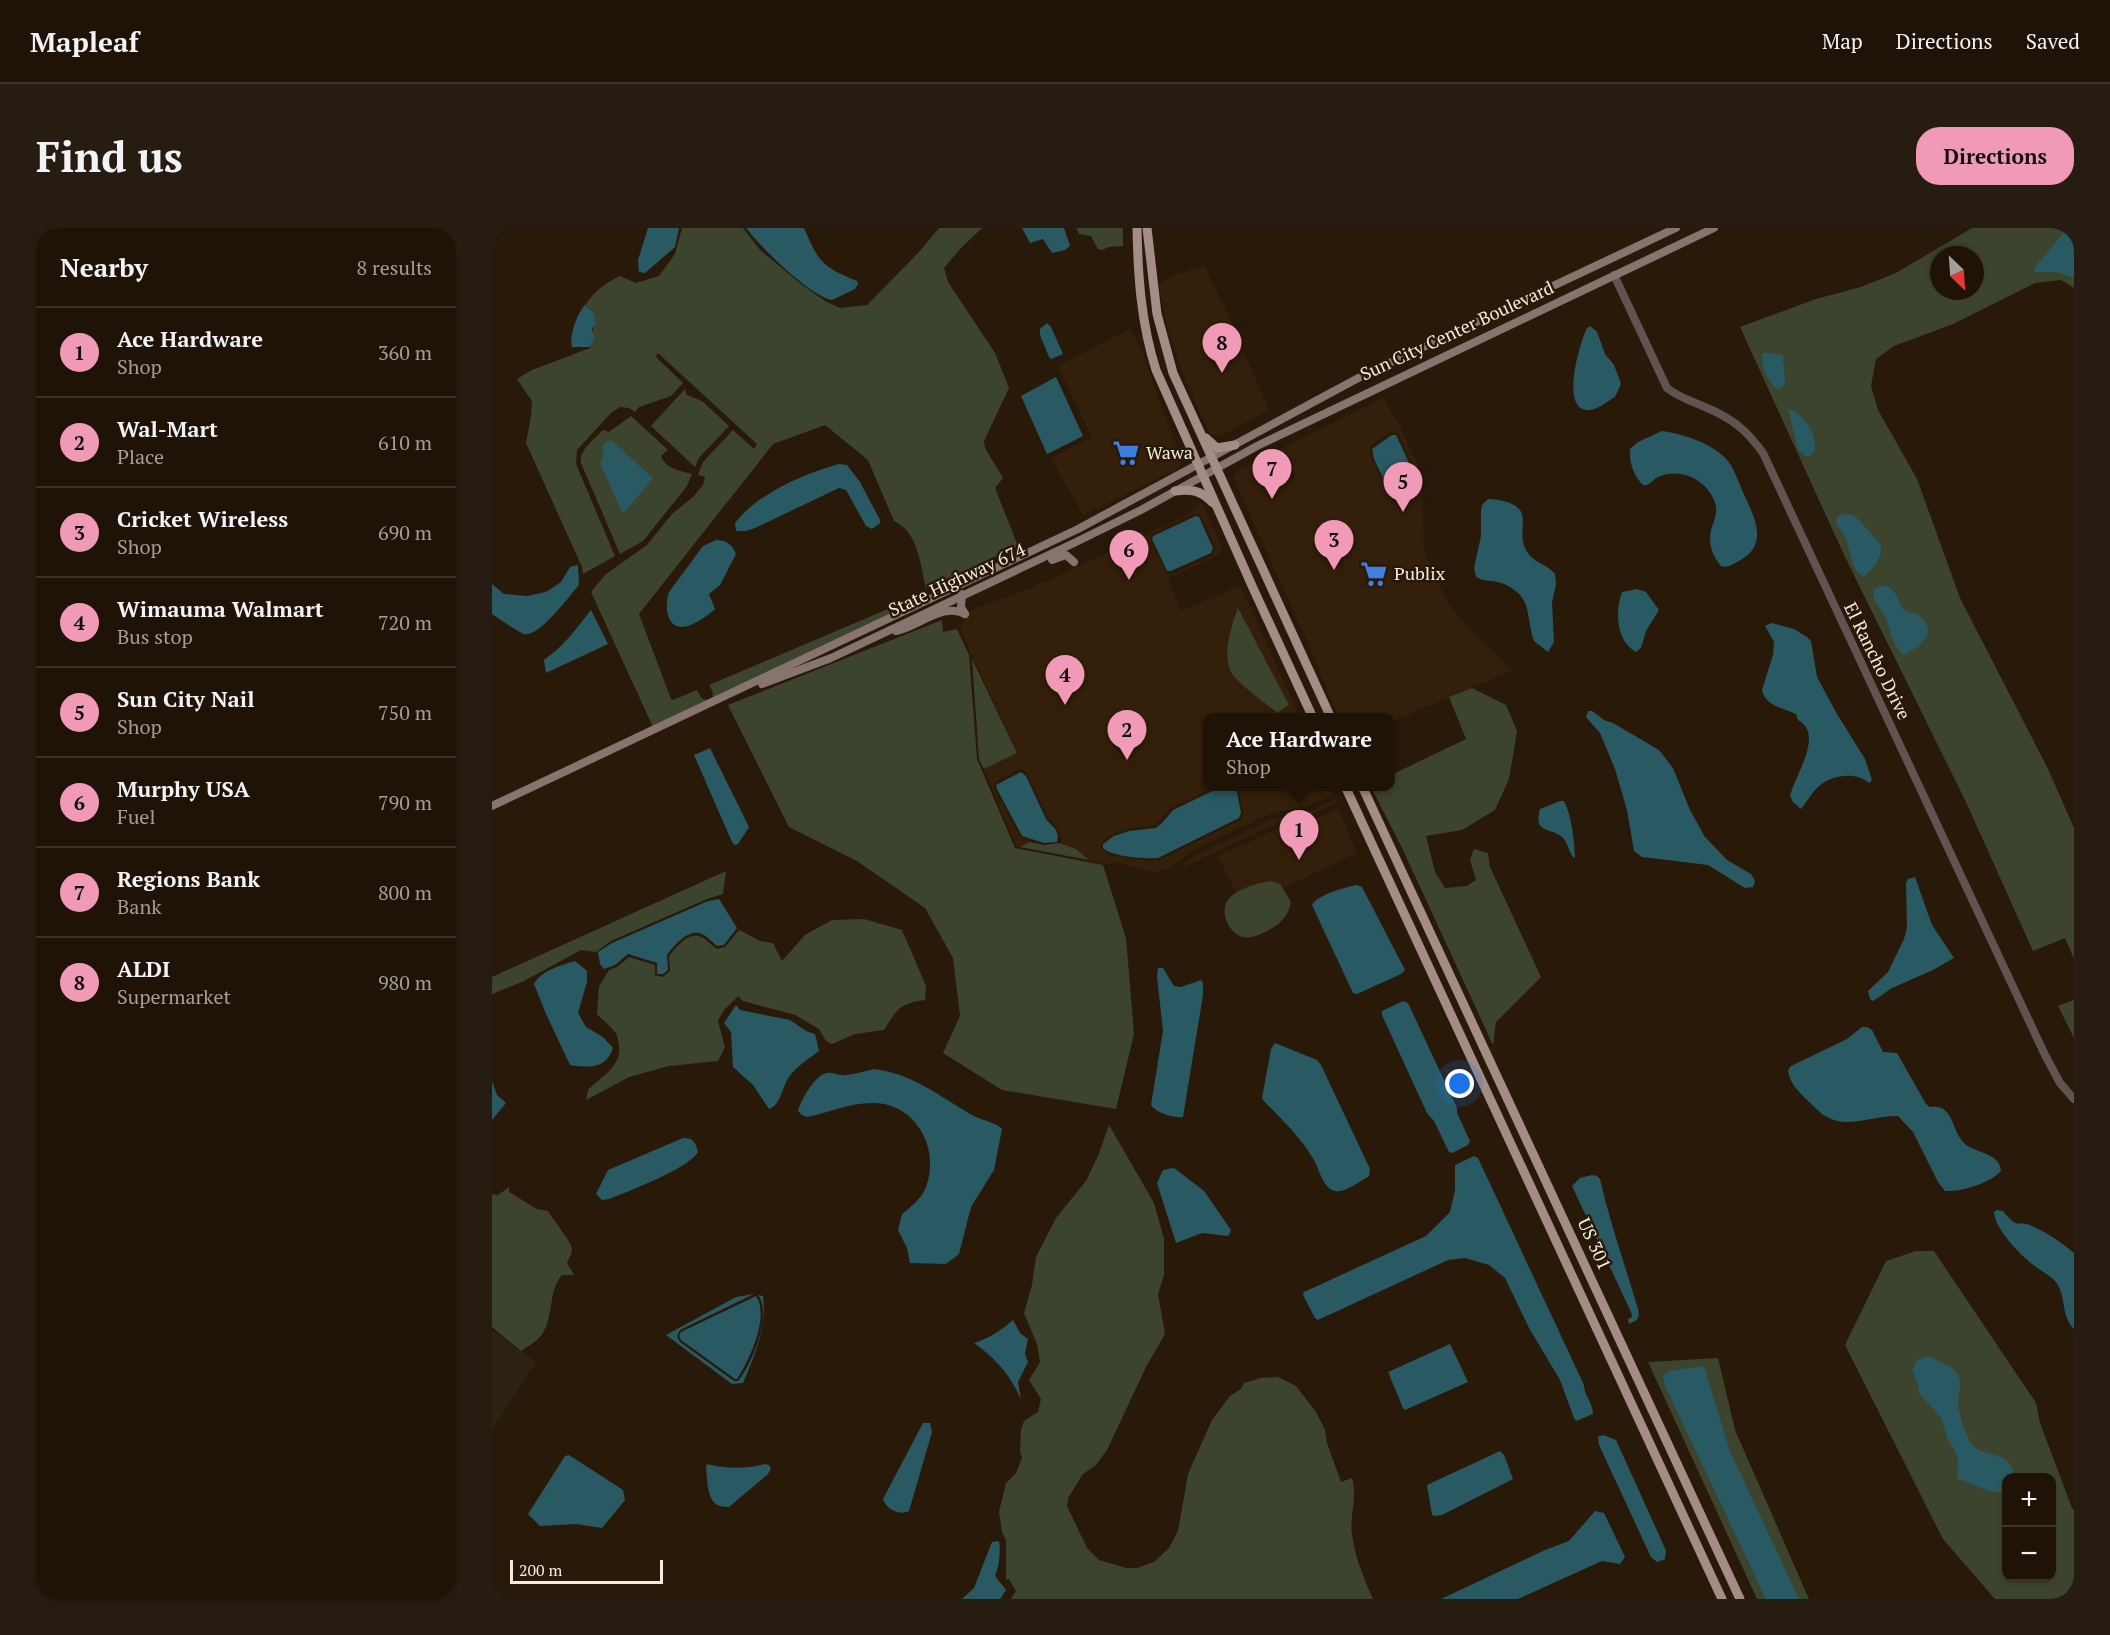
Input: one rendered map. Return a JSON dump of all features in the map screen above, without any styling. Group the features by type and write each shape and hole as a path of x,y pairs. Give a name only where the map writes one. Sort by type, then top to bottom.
{"main road":[{"path":"1137,228 1139,286 1148,342 1164,390 1311,713"},
{"path":"1147,228 1161,332 1173,373 1329,713"},
{"name":"Sun City Center Boulevard","path":"1199,466 1362,376 1676,228"},
{"name":"Sun City Center Boulevard","path":"1217,468 1385,384 1714,228"},
{"path":"1385,384 1382,379 1383,372 1443,342 1457,331"},
{"path":"1200,431 1217,448 1235,445"},
{"name":"State Highway 674","path":"492,806 1041,547 1199,466"},
{"name":"State Highway 674","path":"704,706 831,658 1076,542 1217,468"},
{"path":"1175,491 1190,489 1199,492 1206,495 1216,507"},
{"path":"1003,577 1016,575 1063,555 1074,562 1073,550 1076,542"},
{"path":"965,614 961,607 961,596 964,591 1029,557 1041,547"},
{"path":"965,614 965,600 971,592"},
{"path":"882,634 904,629 948,610 957,610 965,614"},
{"name":"US 301","path":"1347,791 1722,1599"},
{"name":"US 301","path":"1364,791 1740,1599"},
{"path":"1660,1464 1675,1458"}],"street":[{"name":"El Rancho Drive","path":"1614,275 1667,388 1675,394 1729,418 1743,428 1763,453 2045,1055 2060,1083 2074,1099"}],"shaded area":[{"path":"1204,266 1225,308 1269,410 1221,436 1210,434 1185,379 1168,330 1159,285 1177,274"},
{"path":"1130,329 1142,351 1181,461 1179,468 1083,515 1051,458 1092,437 1058,366"},
{"path":"1383,398 1400,426 1422,475 1424,551 1447,601 1468,628 1513,670 1395,720 1395,713 1336,713 1312,652 1233,477 1241,468","holes":["1391,432 1398,434 1414,469 1387,484 1380,478 1370,448","1285,452 1293,467 1295,478 1283,483 1279,475 1274,476 1268,461 1273,454"]},
{"path":"1201,502 1222,547 1219,554 1168,579 1180,609 1184,610 1240,586 1298,713 1277,713 1203,713 1203,791 1207,791 1171,808 1155,825 1131,828 1113,834 1102,842 1101,849 1109,855 1148,861 1159,860 1241,820 1243,813 1239,791 1332,791 1334,794 1305,807 1271,813 1190,852 1169,869 1153,872 1114,862 1105,864 1089,860 1076,849 1062,845 1060,831 1048,817 1027,774 1020,769 998,780 994,785 1019,835 1030,842 1020,847 1016,846 984,769 1017,752 960,630 970,610 1029,589 1187,515","holes":["1195,513 1201,516 1215,547 1213,555 1172,574 1167,573 1150,540 1151,535","1238,609 1289,705 1277,713 1231,672 1228,653 1230,630"]},
{"path":"1336,799 1337,802 1310,815 1277,823 1189,865 1179,867 1192,857 1273,819 1307,813"},
{"path":"1338,808 1357,853 1283,888 1272,881 1236,893 1219,859 1209,861 1279,828 1305,824"},
{"path":"492,1330 536,1362 492,1430"}],"green space":[{"path":"682,228 743,228 760,250 801,284 825,301 840,308 867,305 939,228 982,228 944,268 948,282 995,353 1009,388 984,441 985,448 1003,478 995,488 1018,546 926,589 913,541 902,526 894,521 868,460 825,425 773,444 639,614 671,699 697,690 701,698 707,700 653,727 591,592 606,574 647,545 672,514 693,497 703,485 705,477 698,475 703,462 733,430 754,449 757,444 658,353 656,357 683,383 671,396 639,407 635,412 629,408 620,407 611,413 577,450 576,464 615,556 583,574 582,567 526,443 532,401 517,379 532,370 590,348 594,313 585,305 601,288 620,276 636,283 659,276 675,254"},
{"path":"1076,228 1123,228 1123,246 1098,249 1091,236 1079,234"},
{"path":"1972,228 2074,228 2074,288 2061,280 2035,283 1953,324 1894,346 1876,359 1871,386 1878,410 1917,479 1960,598 2048,769 2074,828 2074,959 2065,938 2033,951 1966,802 1845,557 1740,327 1816,299 1861,287 1896,273 1930,253 1930,300 1984,300 1984,246 1942,246"},
{"path":"685,389 687,395 702,401 729,426 699,458 695,467 651,426"},
{"path":"631,416 668,450 661,456 667,464 674,469 692,474 687,486 643,541 620,554 581,463 581,458 585,449 603,430 609,432"},
{"path":"1238,608 1289,705 1277,713 1246,688 1231,672 1228,665 1227,649 1230,631"},
{"path":"888,609 891,615 712,698 713,692 709,685"},
{"path":"942,620 943,632 957,629 969,655 977,759 1015,848 1103,865 1126,938 1134,1034 1116,1109 1002,1090 943,1053 960,1016 953,958 925,908 857,861 789,827 728,705"},
{"path":"972,659 1017,753 984,769 979,759"},
{"path":"1472,688 1506,705 1517,731 1509,779 1495,810 1462,830 1426,836 1435,872 1445,888 1467,886 1476,880 1470,860 1474,849 1488,853 1490,867 1541,977 1496,1022 1493,1045 1403,850 1373,791 1395,791 1395,773 1466,739 1449,697"},
{"path":"1030,842 1044,845 1059,843 1076,849 1089,860 1020,847"},
{"path":"726,871 723,894 611,941 596,952 581,950 524,981 492,994 492,977"},
{"path":"1272,881 1280,884 1291,902 1284,919 1278,925 1253,937 1238,935 1226,918 1225,908 1229,898 1240,890"},
{"path":"864,919 902,930 926,986 925,1000 904,1005 892,1017 884,1030 855,1034 832,1044 826,1041 819,1029 795,1015 743,1001 738,996 724,1010 718,1021 725,1047 718,1061 669,1066 629,1077 586,1100 588,1090 610,1070 619,1053 616,1034 597,1014 599,987 609,970 617,967 629,957 655,965 655,975 663,977 670,971 669,956 687,938 701,937 717,949 725,947 739,930 760,941 773,943 782,961 805,935 832,920"},
{"path":"2074,1000 2074,1038 2058,1006"},
{"path":"1109,1125 1154,1203 1164,1239 1164,1275 1158,1294 1165,1334 1146,1367 1107,1450 1096,1465 1083,1474 1068,1498 1067,1506 1087,1548 1099,1560 1126,1568 1137,1568 1154,1562 1169,1548 1178,1531 1188,1474 1212,1420 1230,1396 1241,1389 1244,1383 1261,1378 1278,1377 1296,1386 1316,1412 1325,1430 1327,1443 1341,1482 1352,1478 1354,1485 1351,1528 1353,1543 1360,1568 1373,1599 1011,1599 1016,1591 1009,1579 1006,1580 1006,1540 1002,1532 999,1512 1006,1483 1016,1473 1022,1458 1021,1430 1024,1421 1038,1412 1041,1399 1029,1380 1040,1362 1037,1344 1024,1313 1032,1285 1036,1257 1056,1218 1086,1181"},
{"path":"509,1187 509,1192 537,1209 548,1211 571,1245 572,1252 567,1263 574,1275 562,1275 557,1282 545,1330 538,1339 521,1351 492,1327 492,1194 498,1195"},
{"path":"1916,1251 1934,1251 2036,1403 2040,1423 2074,1510 2074,1599 1995,1599 1943,1539 1845,1345 1886,1261"},
{"path":"1718,1358 1735,1430 1809,1599 1757,1599 1648,1362"}],"water":[{"path":"648,228 679,228 675,247 645,273 639,272 638,260"},
{"path":"746,228 804,228 823,262 836,272 857,281 858,284 855,289 832,300 822,296 786,270"},
{"path":"1022,228 1064,228 1070,246 1065,250 1052,253 1043,239 1030,243"},
{"path":"2068,228 2074,228 2074,278 2056,272 2035,272 2034,269 2038,263"},
{"path":"585,305 594,313 596,324 592,328 594,339 590,347 572,347 574,325"},
{"path":"1047,323 1063,354 1051,359 1040,335 1040,329"},
{"path":"1590,326 1597,332 1605,354 1614,365 1621,384 1615,397 1597,408 1586,410 1579,406 1573,386 1580,346"},
{"path":"1763,353 1783,356 1785,384 1779,390 1766,374 1762,363"},
{"path":"1056,377 1083,436 1047,454 1021,396"},
{"path":"1788,409 1799,415 1812,431 1815,451 1809,456 1805,456 1798,449"},
{"path":"1662,431 1686,436 1709,446 1732,466 1757,529 1754,547 1748,555 1737,562 1721,566 1715,558 1710,538 1716,506 1713,497 1702,483 1686,475 1667,474 1643,485 1634,473 1630,449 1638,442"},
{"path":"1392,435 1396,435 1412,469 1387,481 1384,480 1374,459 1372,449"},
{"path":"607,441 612,441 653,478 623,514 600,463 604,454 602,448"},
{"path":"1285,454 1291,467 1276,474 1270,461"},
{"path":"839,464 847,465 860,482 880,520 880,523 872,529 866,526 846,490 839,488 755,528 736,531 735,523 745,512 769,494 811,473"},
{"path":"1488,499 1507,502 1520,510 1523,522 1523,543 1526,550 1532,558 1555,574 1556,584 1552,603 1554,642 1548,652 1534,641 1527,608 1520,595 1504,584 1476,577 1474,568 1481,536 1481,510 1482,505"},
{"path":"1843,514 1853,515 1881,545 1879,558 1865,576 1860,574 1854,566 1845,537 1836,523 1837,517"},
{"path":"1196,516 1199,517 1213,548 1211,553 1167,571 1152,539 1153,536"},
{"path":"716,540 728,543 736,554 720,585 709,594 715,609 690,625 676,626 669,619 667,602 669,592 703,546"},
{"path":"578,565 579,585 554,615 538,629 524,634 492,614 492,584 504,594 527,596 546,592 561,582 570,567"},
{"path":"1881,586 1893,590 1904,609 1917,614 1928,626 1923,642 1905,655 1894,643 1885,616 1874,597 1874,590"},
{"path":"1637,589 1646,592 1659,610 1646,631 1641,648 1636,652 1624,641 1619,625 1618,608 1622,592"},
{"path":"591,610 608,644 546,673 544,660 564,643"},
{"path":"1772,623 1794,629 1811,641 1817,677 1865,759 1872,780 1869,783 1864,779 1851,776 1830,779 1816,788 1801,809 1790,796 1806,756 1809,735 1796,714 1771,703 1762,690 1773,655 1774,642 1765,626"},
{"path":"1588,711 1592,711 1659,750 1673,768 1690,810 1705,837 1727,860 1751,874 1755,881 1753,887 1745,888 1708,865 1642,857 1634,851 1627,810 1615,769 1600,733 1586,717"},
{"path":"710,748 749,827 735,845 694,755"},
{"path":"1021,772 1026,776 1046,819 1056,830 1057,842 1044,843 1022,836 997,789 996,785"},
{"path":"1213,791 1237,791 1241,813 1239,818 1158,858 1137,858 1114,854 1103,848 1103,844 1114,836 1129,831 1156,828 1173,810"},
{"path":"1564,801 1571,821 1574,858 1563,838 1541,826 1539,822 1540,809"},
{"path":"1915,877 1932,925 1954,958 1892,988 1873,1001 1868,991 1888,972 1904,939 1907,927 1906,883 1908,879"},
{"path":"1357,885 1362,887 1405,970 1357,994 1353,993 1312,905 1326,895"},
{"path":"719,899 737,928 724,945 717,946 702,934 692,933 677,943 667,955 668,970 663,974 657,974 657,963 628,954 615,965 604,969 600,964 598,952 612,943 708,901"},
{"path":"575,961 587,971 587,982 578,1013 586,1027 603,1037 613,1048 602,1063 584,1067 570,1065 534,984 546,972"},
{"path":"1158,968 1163,968 1174,986 1181,987 1201,980 1203,983 1183,1117 1165,1114 1151,1105 1163,1031"},
{"path":"1403,1001 1408,1003 1470,1141 1468,1145 1452,1153 1449,1152 1434,1121 1427,1113 1382,1015 1382,1011"},
{"path":"736,1005 740,1010 790,1020 815,1034 819,1051 792,1073 779,1100 769,1109 753,1085 733,1067 731,1032 724,1023"},
{"path":"1862,1027 1872,1030 1883,1052 1897,1053 1926,1104 1944,1110 1965,1144 1996,1160 2001,1171 1975,1186 1945,1191 1938,1182 1913,1132 1898,1116 1843,1122 1827,1117 1802,1095 1790,1078 1788,1070 1791,1066 1847,1039"},
{"path":"1275,1043 1317,1060 1321,1065 1370,1169 1369,1176 1353,1186 1339,1191 1331,1190 1322,1179 1304,1145 1262,1098 1271,1049"},
{"path":"874,1069 901,1075 1002,1129 994,1170 971,1207 959,1254 946,1264 910,1263 907,1248 898,1230 902,1214 922,1195 929,1174 930,1161 924,1136 908,1115 897,1108 874,1103 855,1105 807,1117 798,1111 809,1089 822,1075 829,1073 846,1075"},
{"path":"492,1081 497,1095 506,1103 492,1120"},
{"path":"683,1138 694,1141 698,1152 683,1165 657,1179 609,1199 602,1200 596,1194 608,1170"},
{"path":"1474,1156 1478,1158 1584,1385 1593,1414 1576,1421 1560,1380 1529,1328 1505,1278 1489,1265 1465,1258 1448,1260 1318,1320 1303,1295 1304,1292 1426,1236 1450,1212 1455,1190 1455,1165"},
{"path":"1174,1168 1204,1191 1231,1230 1228,1236 1202,1233 1176,1243 1157,1183 1163,1170"},
{"path":"1592,1175 1600,1179 1638,1309 1638,1319 1629,1324 1628,1319 1632,1317 1631,1312 1572,1186 1580,1178"},
{"path":"2003,1211 2016,1223 2044,1232 2074,1253 2074,1329 2067,1318 2059,1287 2053,1279 2030,1263 2004,1235 1994,1212"},
{"path":"754,1294 680,1330 677,1336 680,1342 734,1381 738,1381 759,1339 763,1314 762,1303 758,1295 763,1296 764,1307 762,1330 756,1351 743,1383 732,1384 666,1335 736,1297"},
{"path":"756,1296 761,1315 759,1326 752,1350 737,1379 681,1340 679,1336 681,1332"},
{"path":"1013,1320 1020,1333 1028,1339 1025,1354 1028,1362 1018,1382 1021,1400 1002,1368 974,1343 995,1334"},
{"path":"1450,1344 1468,1382 1405,1410 1388,1372"},
{"path":"1928,1356 1951,1367 1956,1372 1960,1384 1958,1407 1971,1443 1982,1451 2008,1461 2012,1468 2013,1473 2002,1473 2002,1492 1994,1492 1957,1479 1958,1459 1948,1440 1941,1418 1919,1393 1912,1370 1917,1360"},
{"path":"1704,1366 1729,1449 1799,1599 1766,1599 1665,1386 1663,1376 1670,1371"},
{"path":"923,1423 930,1423 932,1432 909,1511 901,1513 893,1511 883,1499"},
{"path":"1603,1435 1616,1440 1666,1551 1665,1559 1657,1562 1651,1557 1599,1445 1598,1437"},
{"path":"1500,1451 1504,1455 1513,1479 1442,1515 1432,1515 1427,1485"},
{"path":"569,1455 623,1490 625,1500 602,1528 576,1524 540,1526 528,1514 565,1456"},
{"path":"707,1464 736,1468 765,1464 771,1469 729,1507 721,1507 712,1500 708,1488"},
{"path":"1595,1511 1604,1513 1625,1557 1620,1564 1602,1561 1518,1599 1441,1599 1569,1541"},
{"path":"999,1541 998,1568 995,1576 1006,1590 1000,1599 962,1599 974,1588 992,1542"}],"place":[{"name":"ALDI","path":"1222,373"},
{"name":"Wawa","path":"1126,453"},
{"name":"Regions Bank","path":"1272,499"},
{"name":"Sun City Nail","path":"1403,512"},
{"name":"Cricket Wireless","path":"1334,570"},
{"name":"Publix","path":"1374,574"},
{"name":"Murphy USA","path":"1129,580"},
{"name":"Wimauma Walmart","path":"1065,705"},
{"name":"Wal-Mart","path":"1127,760"},
{"name":"Ace Hardware","path":"1299,860"}]}
